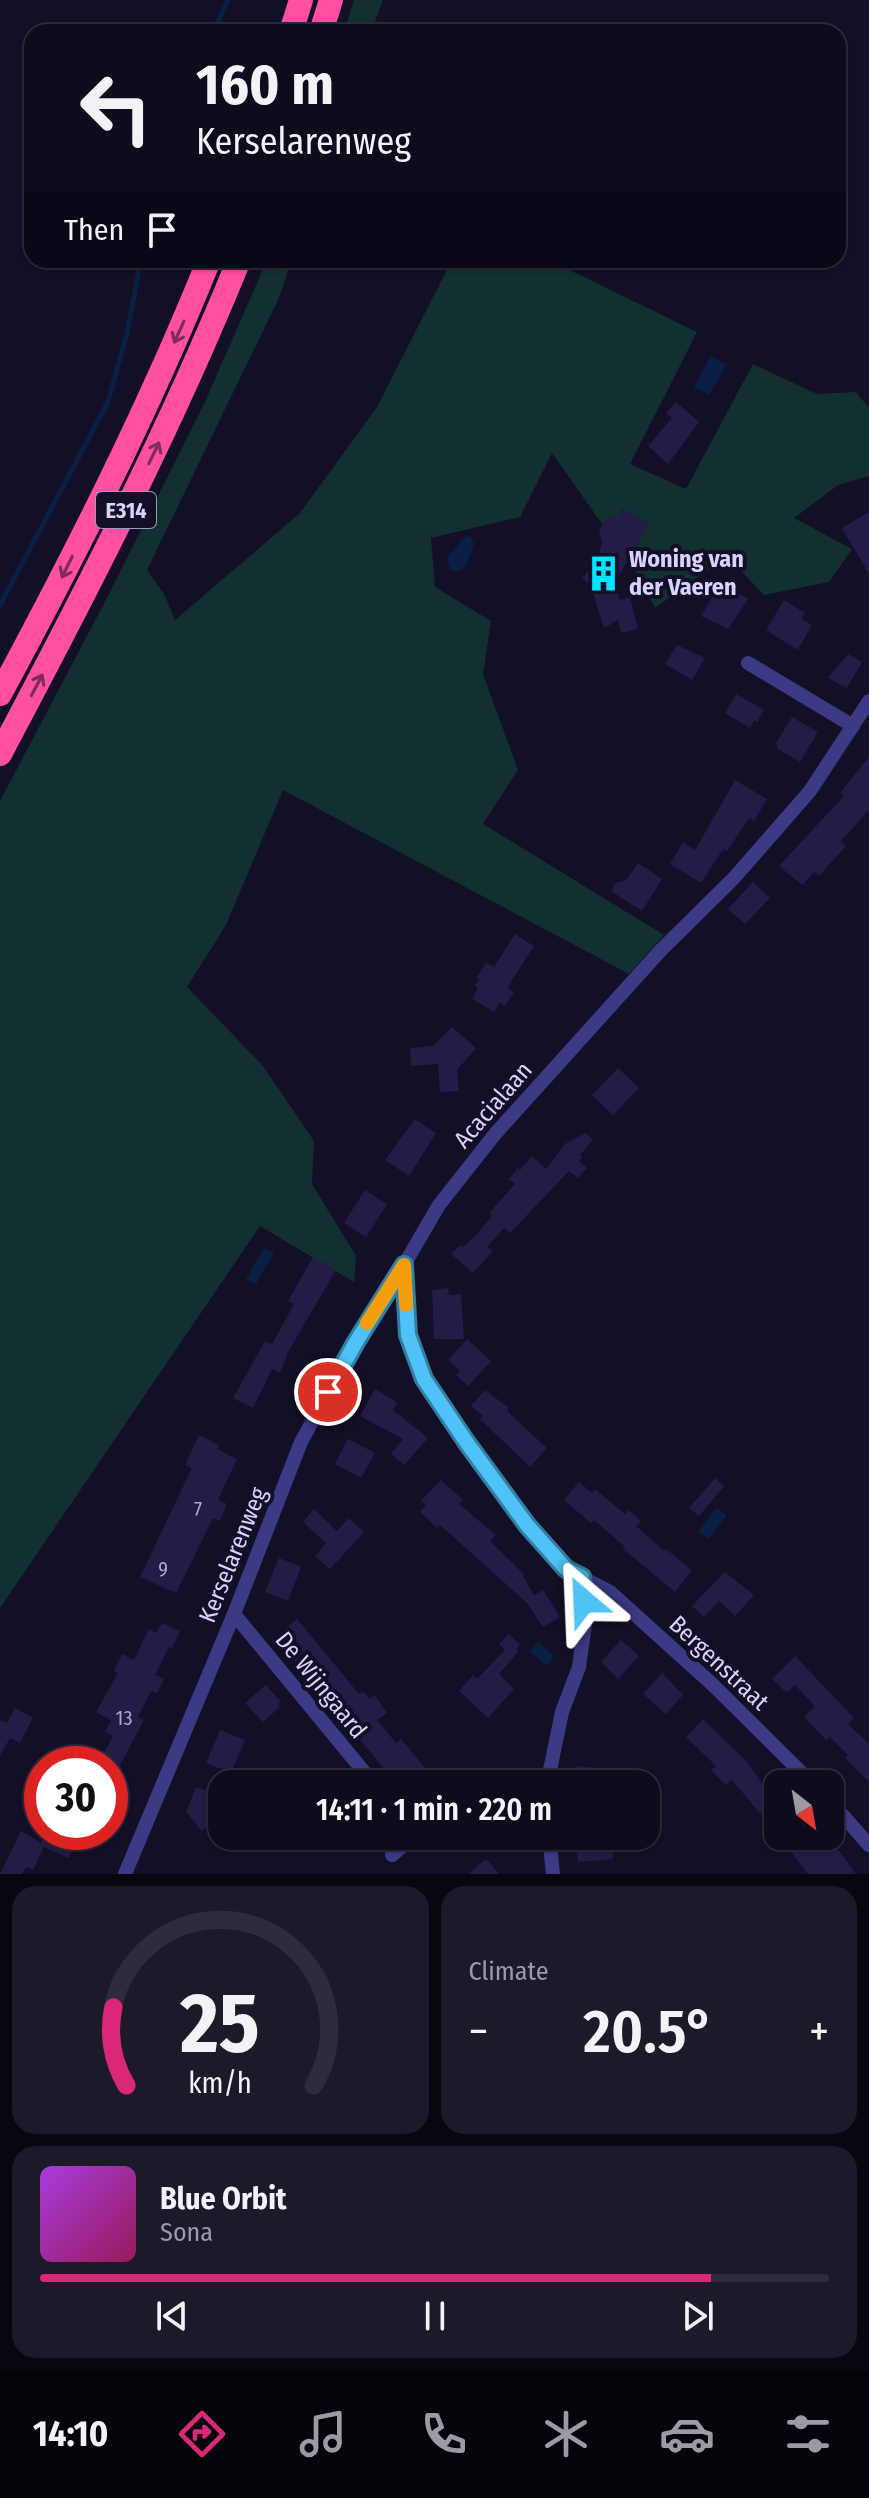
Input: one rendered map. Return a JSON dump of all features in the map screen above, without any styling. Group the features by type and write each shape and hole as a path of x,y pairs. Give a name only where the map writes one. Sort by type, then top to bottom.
{"highway":[{"path":"294,24 301,0"},
{"path":"324,24 331,0"},
{"name":"E314","path":"0,694 142,415 206,268"},
{"name":"E314","path":"0,754 72,619 167,425 236,268"}],"street":[{"path":"748,663 853,726"},
{"name":"Acacialaan","path":"404,1265 439,1205 495,1134 661,950 733,879 810,791 869,701"},
{"path":"404,1265 408,1335 424,1379 527,1525 566,1569 586,1579 585,1625 579,1667 562,1712 550,1770"},
{"name":"Kerselarenweg","path":"125,1874 234,1614 301,1442 356,1342 404,1265"},
{"name":"Bergenstraat","path":"586,1579 610,1592 712,1684 799,1770"},
{"name":"De Wijngaard","path":"234,1614 362,1770"},
{"path":"844,1817 869,1845"},
{"path":"392,1855 398,1850"},
{"path":"550,1850 553,1874"}],"green space":[{"path":"354,0 383,0 374,24 346,24"},
{"path":"264,268 289,268 278,300 147,570 164,594 175,620 300,513 377,407 448,268 565,268 697,332 630,464 686,489 753,364 817,394 856,392 869,408 869,476 838,485 794,518 852,549 829,582 764,595 727,556 655,608 633,568 552,453 520,517 431,538 435,587 491,621 483,674 518,770 483,824 664,935 629,974 283,790 226,925 187,987 263,1066 314,1141 312,1184 356,1256 354,1282 260,1226 0,1608 0,801 204,404"}],"water":[{"path":"711,356 726,365 709,395 694,387"},
{"path":"470,536 474,544 466,566 457,572 450,569 447,557 464,538"},
{"path":"264,1248 274,1253 256,1284 246,1279"},
{"path":"717,1508 727,1516 708,1539 698,1531"},
{"path":"538,1642 554,1656 547,1666 530,1651"}],"building":[{"path":"676,402 699,422 668,464 648,446 672,418 666,413"},
{"name":"Woning van der Vaeren","path":"622,508 649,524 615,582 620,600 630,597 638,629 621,633 618,620 604,628 591,586 582,578 591,568 588,557 599,555 602,542 599,531 608,515 616,519"},
{"path":"869,512 869,574 842,528"},
{"path":"726,586 748,599 728,629 701,616 717,589 723,592"},
{"path":"784,600 805,613 802,619 812,625 798,650 766,630"},
{"path":"677,645 705,658 692,680 665,664"},
{"path":"848,654 862,662 847,688 828,678"},
{"path":"736,694 764,710 750,728 725,713"},
{"path":"792,717 818,732 800,762 778,749 776,743"},
{"path":"869,757 869,810 841,841 846,846 819,876 814,872 802,885 779,866 844,796 840,793"},
{"path":"735,780 767,799 754,821 749,818 727,851 723,849 701,883 670,864 683,842 695,850"},
{"path":"638,863 662,879 642,911 611,891 616,883 626,880"},
{"path":"753,882 770,898 745,924 728,909"},
{"path":"515,934 534,946 507,988 514,992 505,1006 500,1003 494,1012 472,999 478,988 475,986 477,977 486,963 494,967"},
{"path":"452,1027 476,1048 457,1070 459,1091 440,1092 438,1064 411,1066 410,1048 433,1046"},
{"path":"618,1068 639,1088 613,1115 592,1095"},
{"path":"415,1119 436,1133 409,1176 385,1160"},
{"path":"585,1133 593,1140 580,1155 579,1161 587,1168 578,1178 569,1171 510,1233 504,1228 487,1247 493,1251 473,1273 451,1254 475,1236 492,1216 489,1213 515,1184 509,1179 518,1168 520,1170 532,1156 546,1169 565,1144"},
{"path":"365,1190 387,1204 366,1237 344,1223"},
{"path":"313,1257 336,1270 288,1352 280,1373 272,1369 253,1408 233,1398 265,1341 272,1344 294,1304 288,1301"},
{"path":"448,1288 449,1295 461,1294 464,1339 434,1339 432,1290"},
{"path":"467,1339 491,1361 468,1386 456,1375 460,1371 448,1360"},
{"path":"375,1389 397,1402 393,1410 428,1438 404,1465 391,1454 403,1439 360,1416"},
{"path":"485,1390 509,1408 507,1411 547,1448 530,1467 480,1419 483,1416 471,1406"},
{"path":"199,1435 237,1459 218,1500 227,1504 220,1521 213,1518 176,1593 140,1577 192,1468 185,1465"},
{"path":"348,1439 375,1453 361,1478 335,1464"},
{"path":"715,1478 724,1486 699,1516 689,1508"},
{"path":"441,1480 463,1500 459,1504 496,1535 490,1541 524,1574 534,1595 543,1590 560,1617 543,1627 527,1603 440,1525 437,1528 420,1512 426,1505 421,1501"},
{"path":"579,1482 592,1493 595,1489 625,1514 629,1510 641,1521 636,1526 692,1570 675,1592 623,1549 625,1547 594,1520 591,1523 564,1500"},
{"path":"314,1509 337,1531 349,1518 364,1532 330,1569 315,1556 326,1543 303,1522"},
{"path":"279,1558 301,1567 288,1601 265,1592"},
{"path":"725,1572 754,1595 735,1616 719,1601 704,1617 692,1606"},
{"path":"297,1619 359,1694 363,1691 370,1699 375,1695 387,1713 377,1720 396,1743 401,1739 426,1770 385,1770 347,1724 350,1721 331,1697 319,1683 317,1685 306,1675 288,1653 292,1649 279,1634"},
{"path":"162,1623 180,1631 155,1675 164,1679 157,1693 151,1691 138,1717 144,1720 128,1750 128,1746 108,1746 113,1736 105,1732 111,1720 96,1712 118,1673 114,1671 122,1654 134,1660 149,1629 156,1633"},
{"path":"509,1634 520,1645 516,1650 518,1652 499,1674 514,1689 488,1718 459,1691 473,1675 477,1679 505,1650 499,1644"},
{"path":"621,1640 639,1656 618,1679 601,1662"},
{"path":"795,1656 854,1718 848,1724 869,1744 869,1782 845,1758 848,1755 830,1737 826,1740 804,1717 815,1706 795,1685 787,1693 772,1679"},
{"path":"662,1673 683,1695 666,1714 643,1694"},
{"path":"266,1685 281,1702 278,1704 280,1707 263,1722 245,1703"},
{"path":"15,1708 33,1718 20,1743 10,1738 0,1756 0,1720 7,1723"},
{"path":"703,1719 748,1763 764,1786 764,1818 732,1780 726,1785 711,1770 716,1766 686,1737"},
{"path":"220,1730 245,1740 232,1770 206,1763"},
{"path":"576,1766 599,1768 599,1770 576,1770"},
{"path":"196,1787 208,1791 208,1826 202,1831 186,1812"},
{"path":"21,1831 24,1833 24,1850 43,1850 33,1870 26,1867 22,1874 0,1874"},
{"path":"51,1850 72,1850 68,1858"},
{"path":"577,1850 613,1850 613,1859 578,1862"},
{"path":"790,1850 838,1850 856,1874 808,1874"},
{"path":"486,1859 499,1874 468,1874"}],"waterway":[{"path":"217,24 228,0"},
{"path":"0,605 108,402 127,333 139,268"}],"slow traffic":[{"path":"367,1323 404,1265 406,1305"}],"place":[{"name":"Woning van der Vaeren","path":"603,573"}],"route":[{"path":"328,1392 404,1265 408,1335 424,1379 527,1525 566,1569 582,1577 584,1601"}]}
